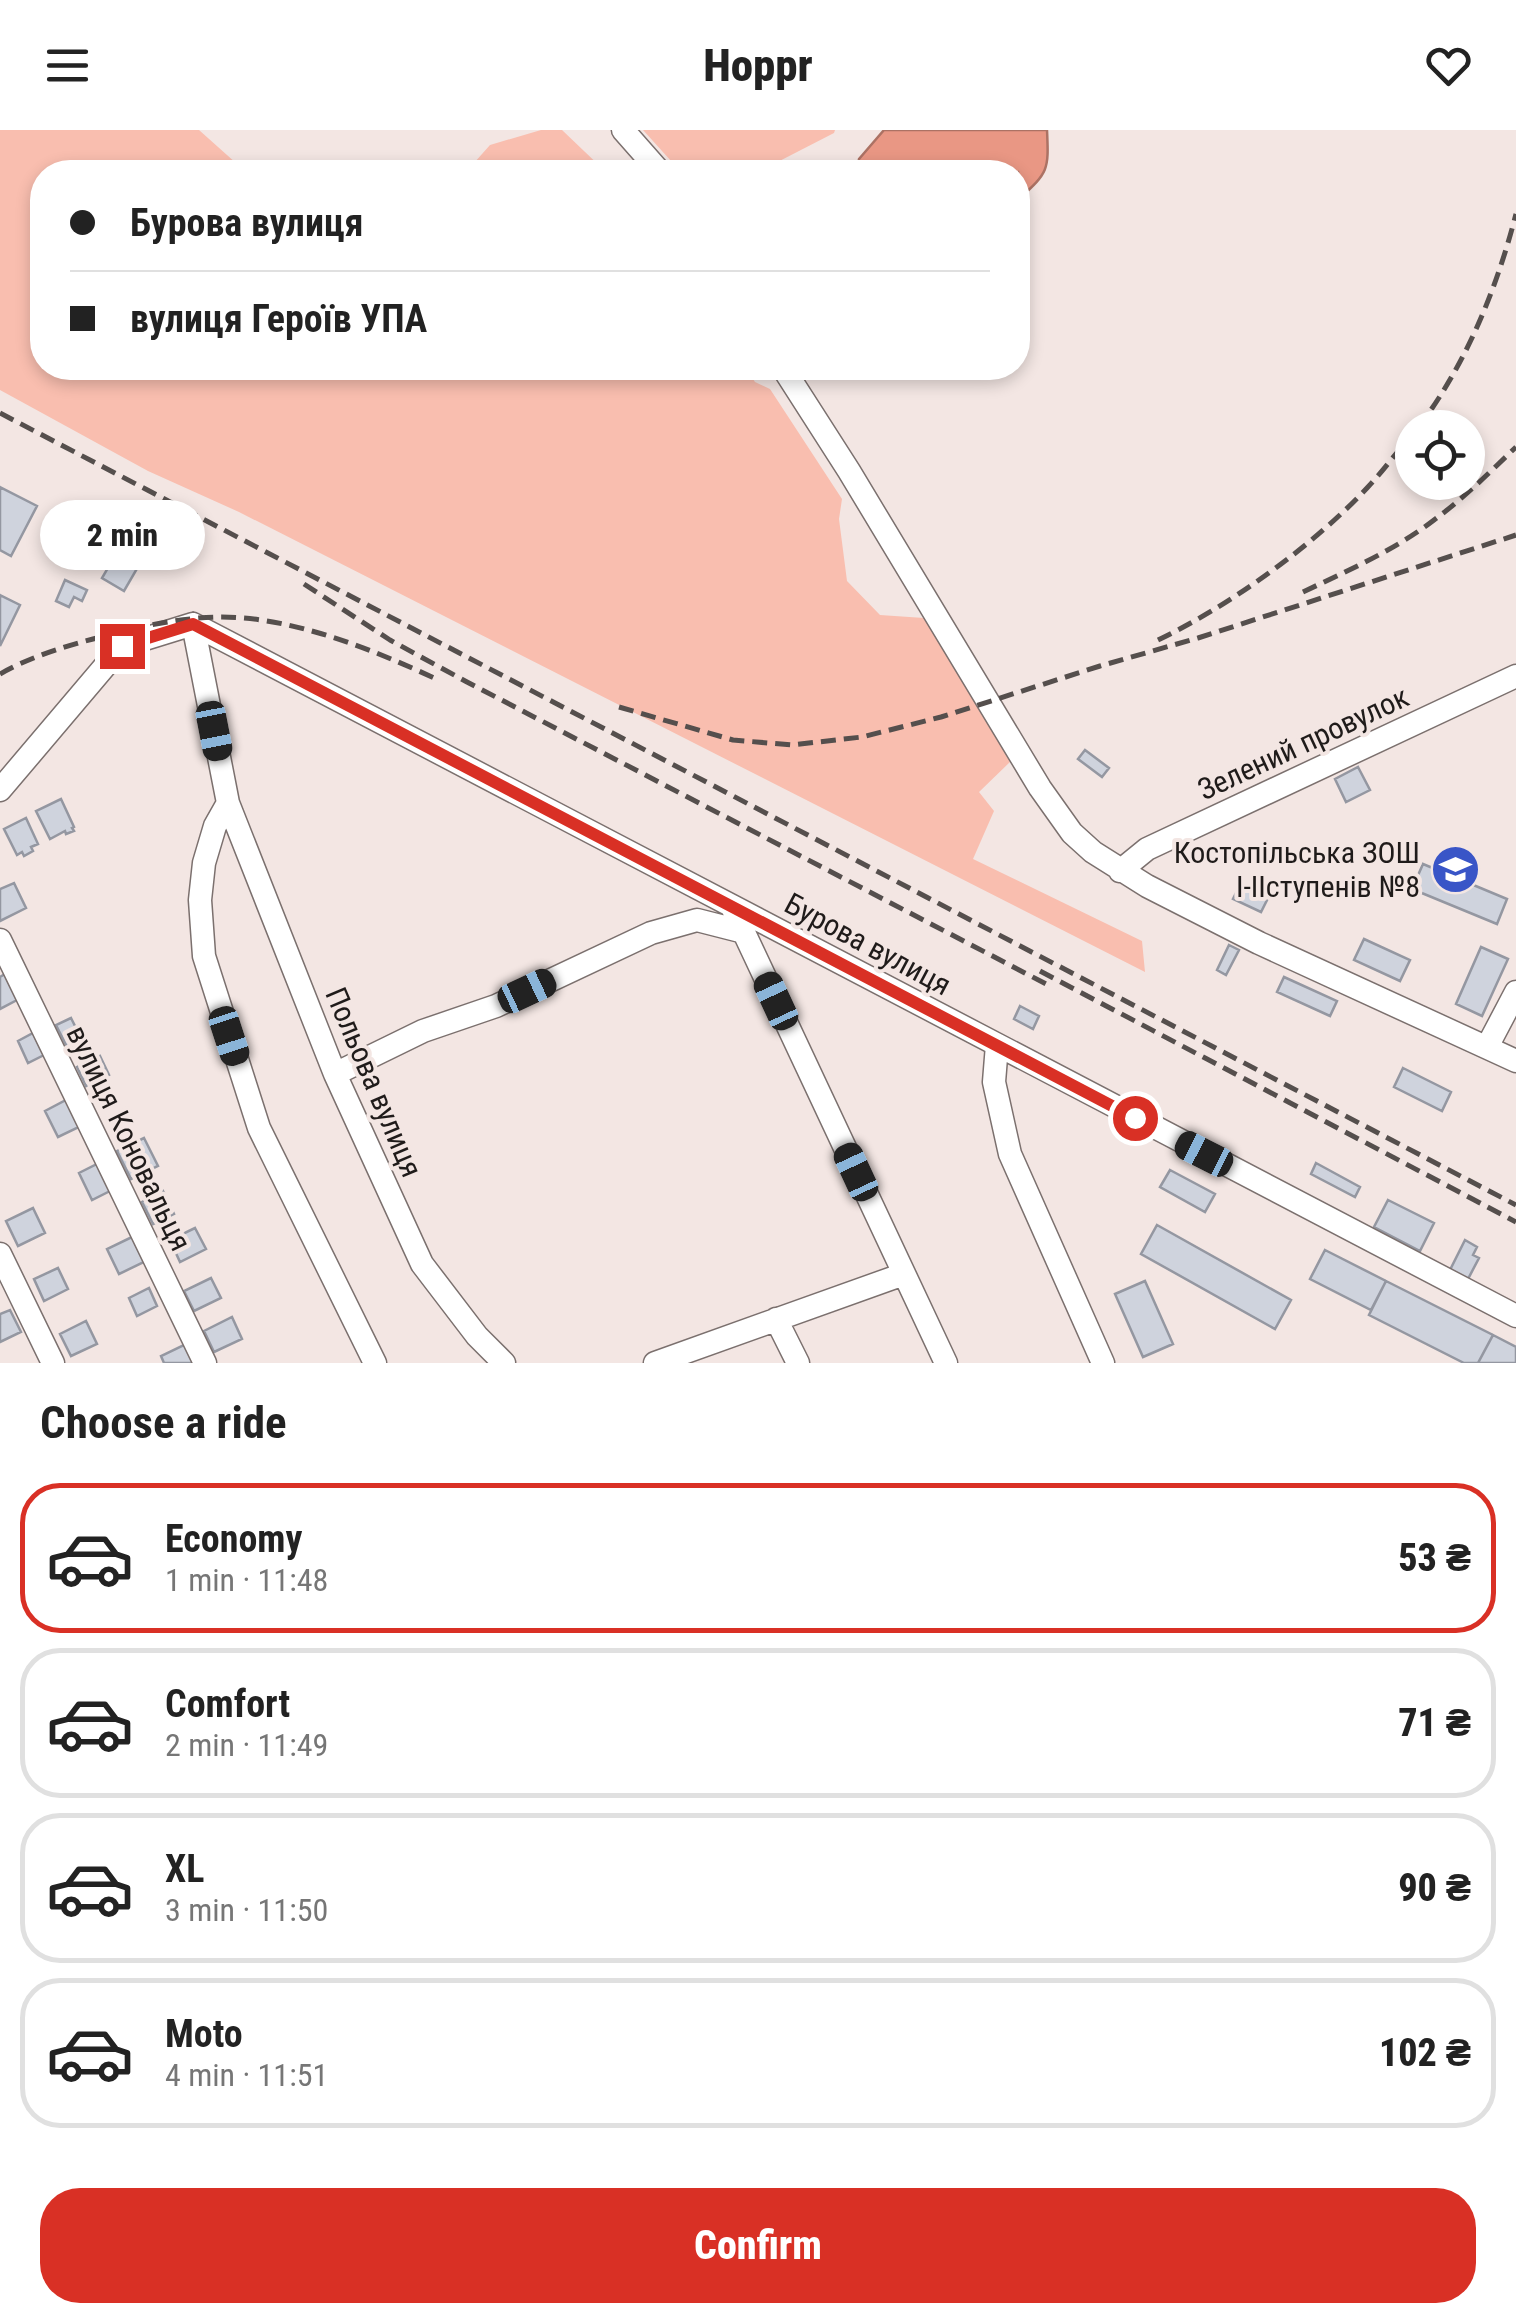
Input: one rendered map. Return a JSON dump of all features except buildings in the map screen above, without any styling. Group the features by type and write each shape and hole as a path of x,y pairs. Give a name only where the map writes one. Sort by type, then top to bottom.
{"street":[{"path":"622,130 649,160"},
{"path":"791,380 1040,788 1072,833 1120,871 1259,943 1516,1061"},
{"path":"0,790 122,646 193,624"},
{"name":"Польова вулиця","path":"193,624 228,803 335,1074 422,1264 477,1336 504,1363"},
{"name":"Бурова вулиця","path":"193,624 1516,1316"},
{"name":"Зелений провулок","path":"1120,871 1148,849 1516,676"},
{"path":"228,803 215,826 204,862 200,900 204,956 259,1128 375,1363"},
{"path":"732,907 946,1363"},
{"path":"335,1074 423,1031 496,1006 651,933 698,920 744,932"},
{"name":"вулиця Коновальця","path":"0,940 205,1363"},
{"path":"1487,1047 1516,992"},
{"path":"997,1045 994,1082 1010,1154 1103,1363"},
{"path":"0,1254 53,1363"},
{"path":"655,1363 696,1356 776,1319 904,1274"},
{"path":"776,1319 798,1363"}],"shaded area":[{"path":"0,130 199,130 233,160 30,160 30,380 754,380 770,389 842,499 839,519 847,581 880,615 924,618 983,709 1010,762 979,792 994,811 973,859 1142,941 1145,972 239,512 148,471 0,390"},
{"path":"541,130 562,130 593,160 477,160 490,145"},
{"path":"643,130 835,130 781,160 670,160"},
{"path":"884,130 1047,130 1047,163 1030,188 1030,160 859,159"}],"railway":[{"path":"1431,410 1477,326 1516,214"},
{"path":"0,413 1516,1205"},
{"path":"1303,592 1419,531 1516,447"},
{"path":"1158,640 1213,610 1296,553 1345,510 1395,454"},
{"path":"619,707 733,740 792,745 862,737 941,717 1198,638 1516,535"},
{"path":"304,584 390,640 467,682 1048,985"},
{"path":"0,674 45,654 108,635 173,621 222,617 303,629 358,646 434,678"},
{"path":"1040,971 1516,1222"}],"place":[{"name":"Костопільська ЗОШ І-ІІступенів №8","path":"1455,869"}],"route":[{"path":"122,646 193,624 1135,1118"}]}
